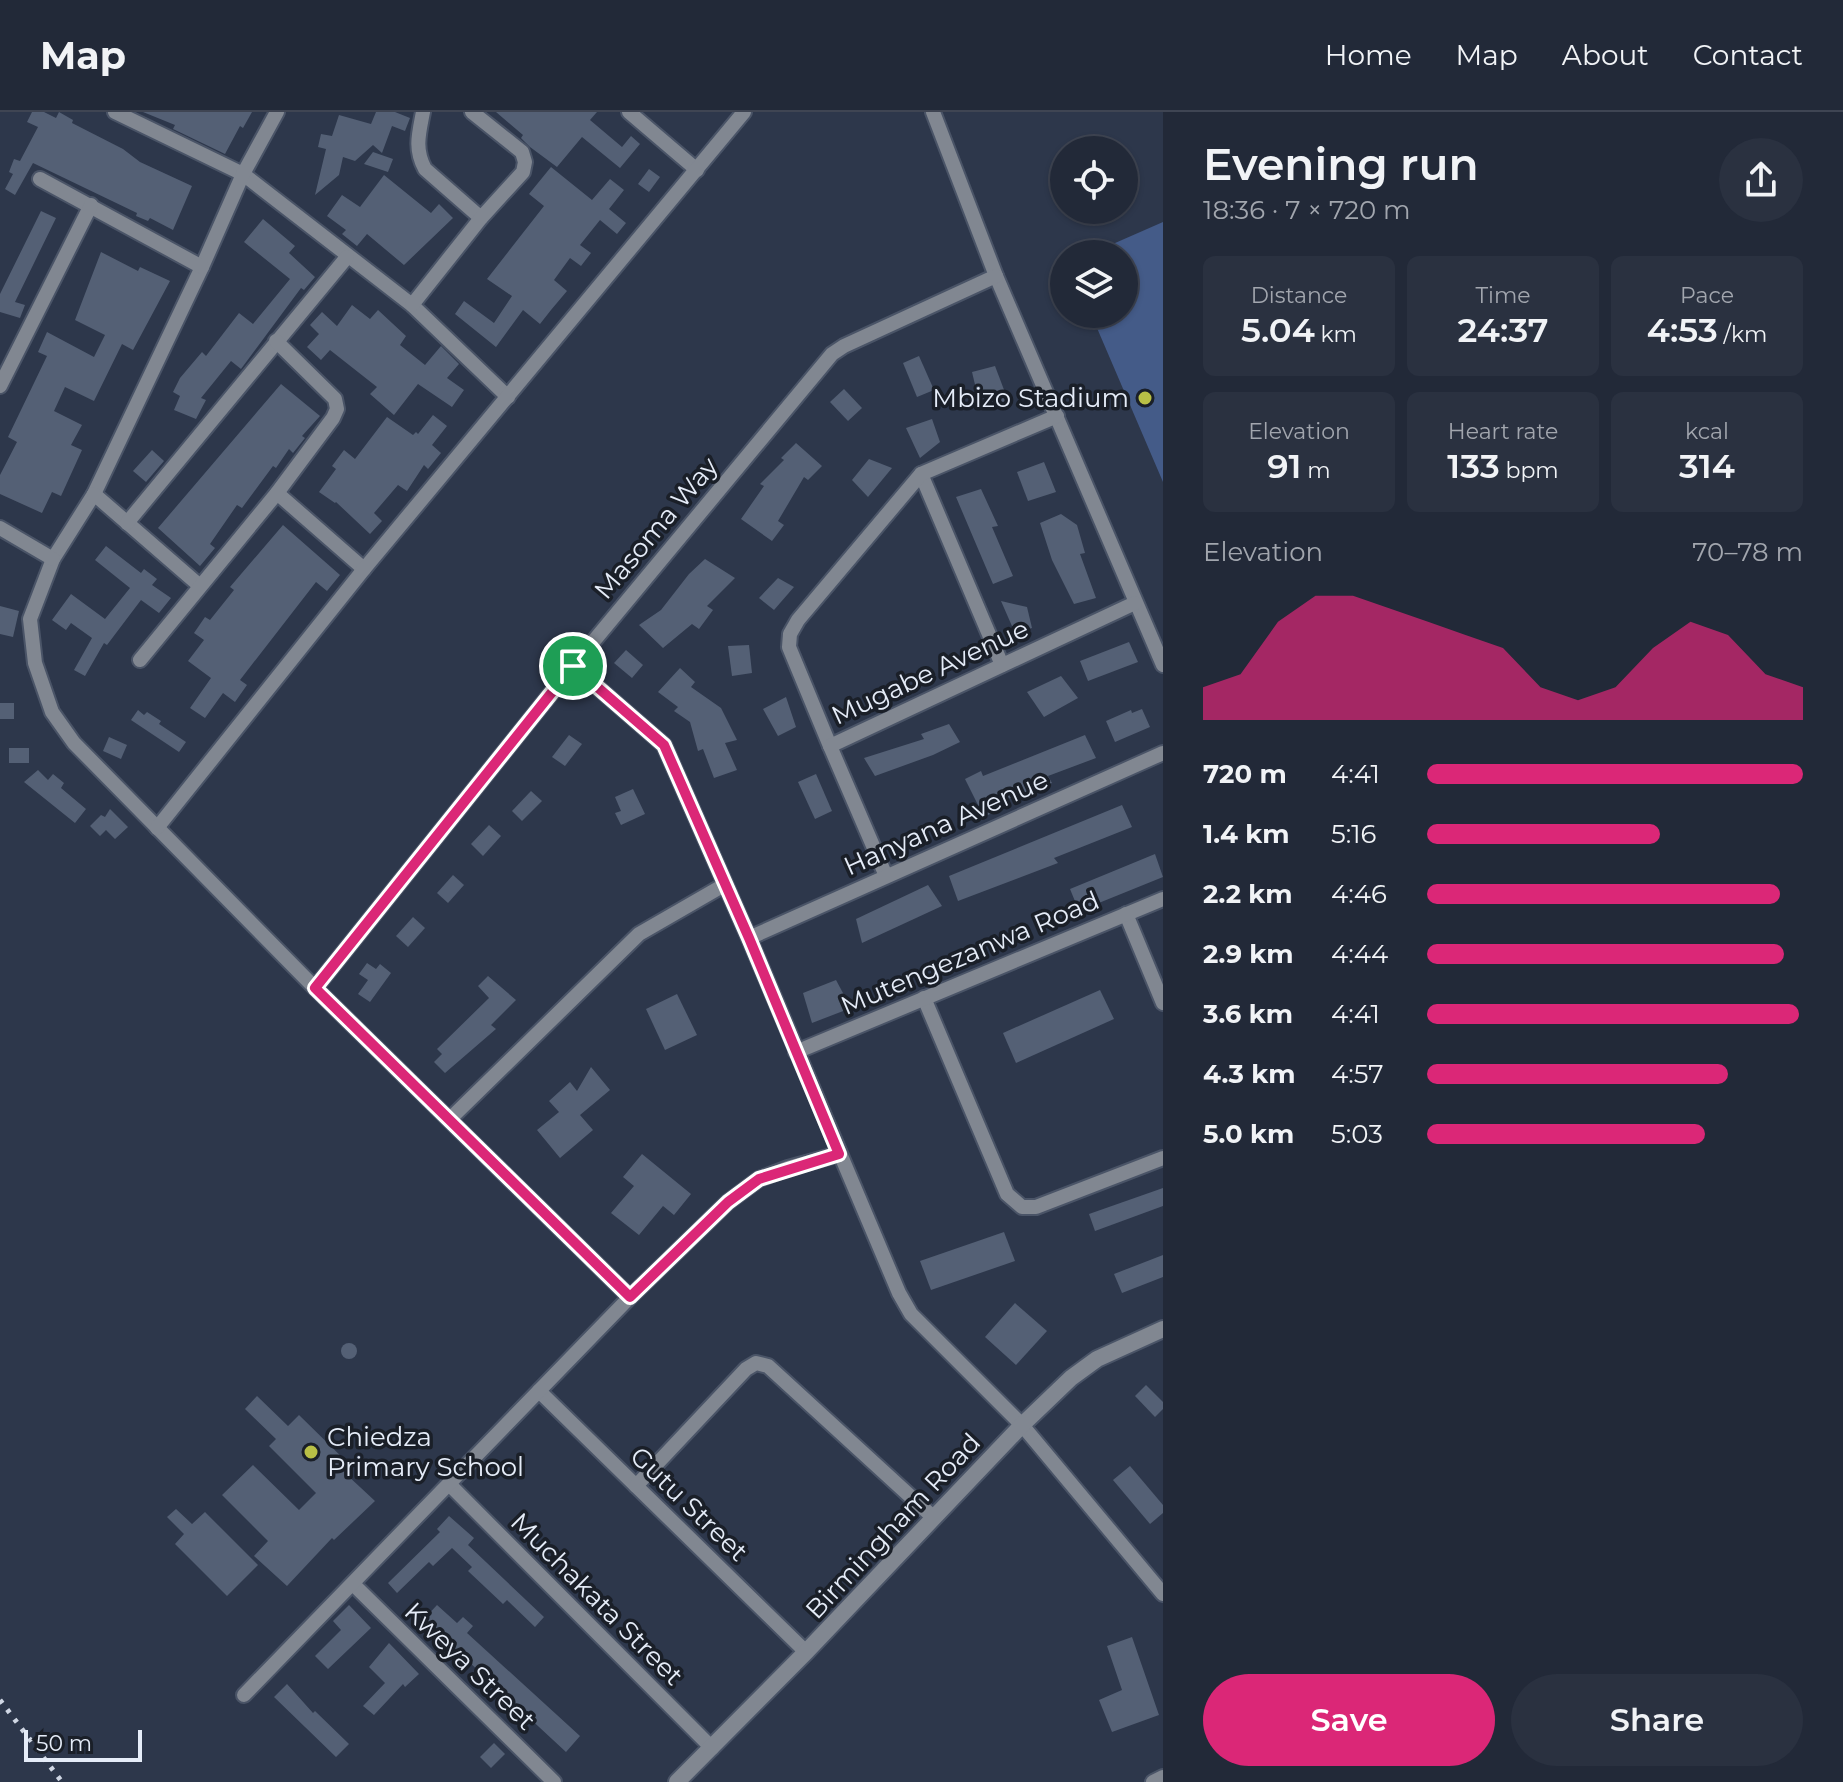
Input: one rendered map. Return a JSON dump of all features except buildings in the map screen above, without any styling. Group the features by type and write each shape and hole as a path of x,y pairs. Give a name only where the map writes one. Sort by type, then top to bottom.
{"street":[{"path":"115,112 243,174 412,305 508,397"},
{"path":"277,112 243,174 94,494 53,559 30,619 35,663 52,712 74,743 315,988 630,1297"},
{"path":"423,112 417,145 425,169 481,218"},
{"path":"412,305 481,218 523,172 525,162 522,152 472,112"},
{"path":"629,112 697,170"},
{"path":"157,828 364,569 744,112"},
{"path":"933,112 996,276 1163,665"},
{"path":"40,179 202,267"},
{"path":"0,386 91,205"},
{"path":"127,523 347,257"},
{"name":"Masoma Way","path":"315,988 573,666 832,354 996,276"},
{"path":"140,660 277,493 337,409 335,399 276,341"},
{"path":"830,746 789,647 790,634 798,620 921,474 1057,416"},
{"path":"921,474 1002,665"},
{"path":"277,493 364,569"},
{"path":"94,494 200,586"},
{"path":"0,528 53,559"},
{"name":"Mugabe Avenue","path":"886,876 830,746 1135,603"},
{"path":"573,666 664,745 899,1293 911,1314 1022,1425 1162,1591"},
{"name":"Hanyana Avenue","path":"749,938 1163,753"},
{"path":"450,1119 639,934 724,885"},
{"name":"Mutengezanwa Road","path":"796,1052 1163,899"},
{"path":"1126,914 1163,1003"},
{"path":"924,998 1007,1194 1022,1207 1036,1207 1163,1158"},
{"path":"244,1695 630,1297 728,1202 759,1179 839,1154"},
{"name":"Birmingham Road","path":"677,1782 1071,1378 1097,1359 1163,1329"},
{"path":"636,1486 746,1369 756,1363 768,1366 934,1518"},
{"name":"Gutu Street","path":"539,1391 806,1652"},
{"name":"Muchakata Street","path":"449,1484 712,1748"},
{"name":"Kweya Street","path":"353,1584 554,1782"},
{"path":"1153,1782 1163,1777"}],"shaded area":[{"name":"Mbizo Stadium","path":"1163,222 1163,482 1097,328 1138,328 1138,240 1122,240"}],"railway":[{"path":"0,1700 62,1782"}],"place":[{"name":"Mbizo Stadium","path":"1145,398"},
{"name":"Chiedza Primary School","path":"311,1452"}],"route":[{"path":"573,666 664,745 839,1154 759,1179 728,1202 630,1297 315,988 573,666"}]}
